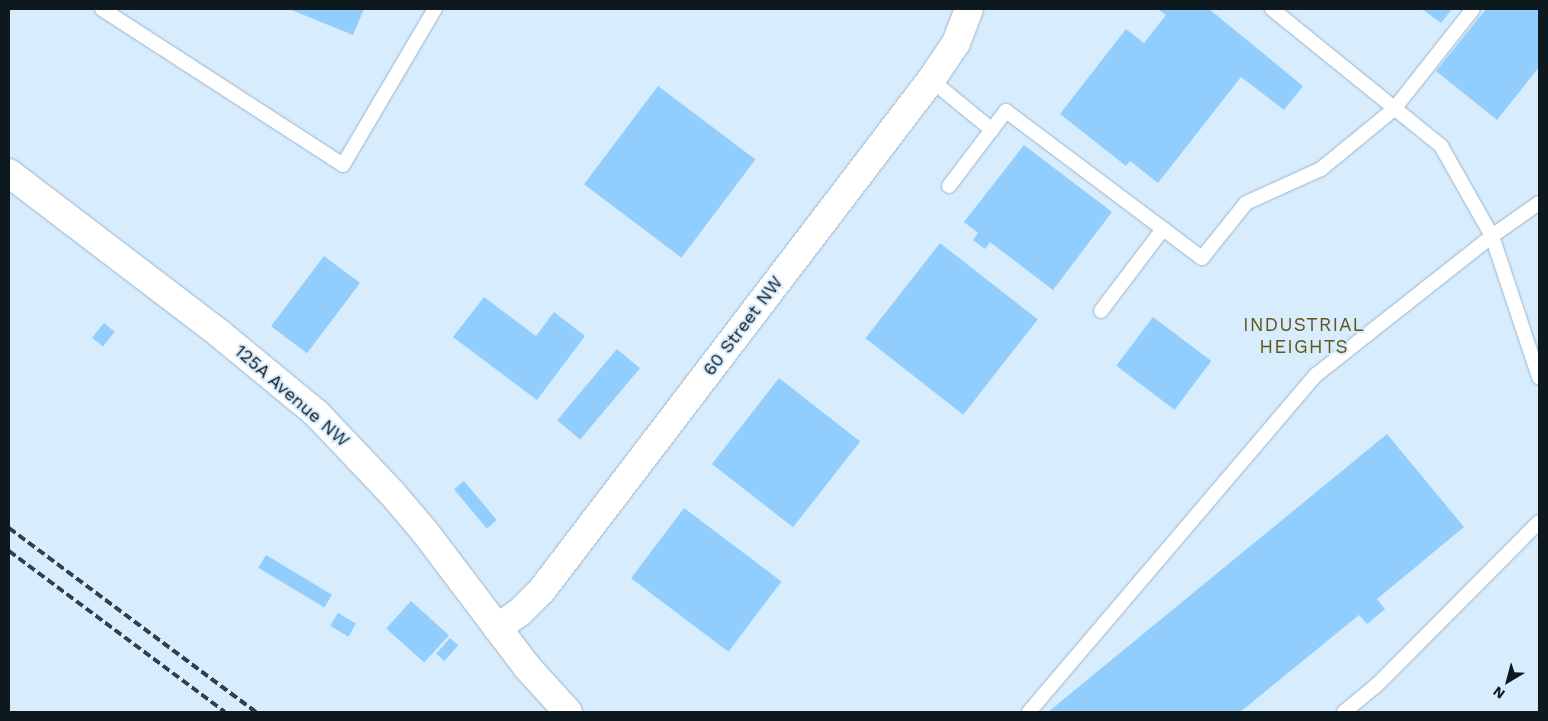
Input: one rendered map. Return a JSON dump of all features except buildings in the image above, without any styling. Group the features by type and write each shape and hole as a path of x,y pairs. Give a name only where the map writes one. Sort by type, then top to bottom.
{"street":[{"name":"60 Street NW","path":"497,628 520,612 542,590 931,80 956,43 969,9"},
{"name":"125A Avenue NW","path":"9,173 220,334 316,413 402,505 497,628 568,712"}],"lane":[{"path":"102,9 343,165 435,9"},
{"path":"1272,9 1441,146 1492,236 1539,377"},
{"path":"949,186 1006,111 1202,258 1246,203 1321,169 1394,109 1473,9"},
{"path":"931,80 992,130"},
{"path":"1029,712 1316,375 1492,236 1539,203"},
{"path":"1101,310 1163,229"},
{"path":"1344,712 1378,684 1539,522"}],"railway":[{"path":"9,528 256,712"},
{"path":"9,551 225,712"}],"district":[{"name":"INDUSTRIAL HEIGHTS","path":"1304,336"}]}
